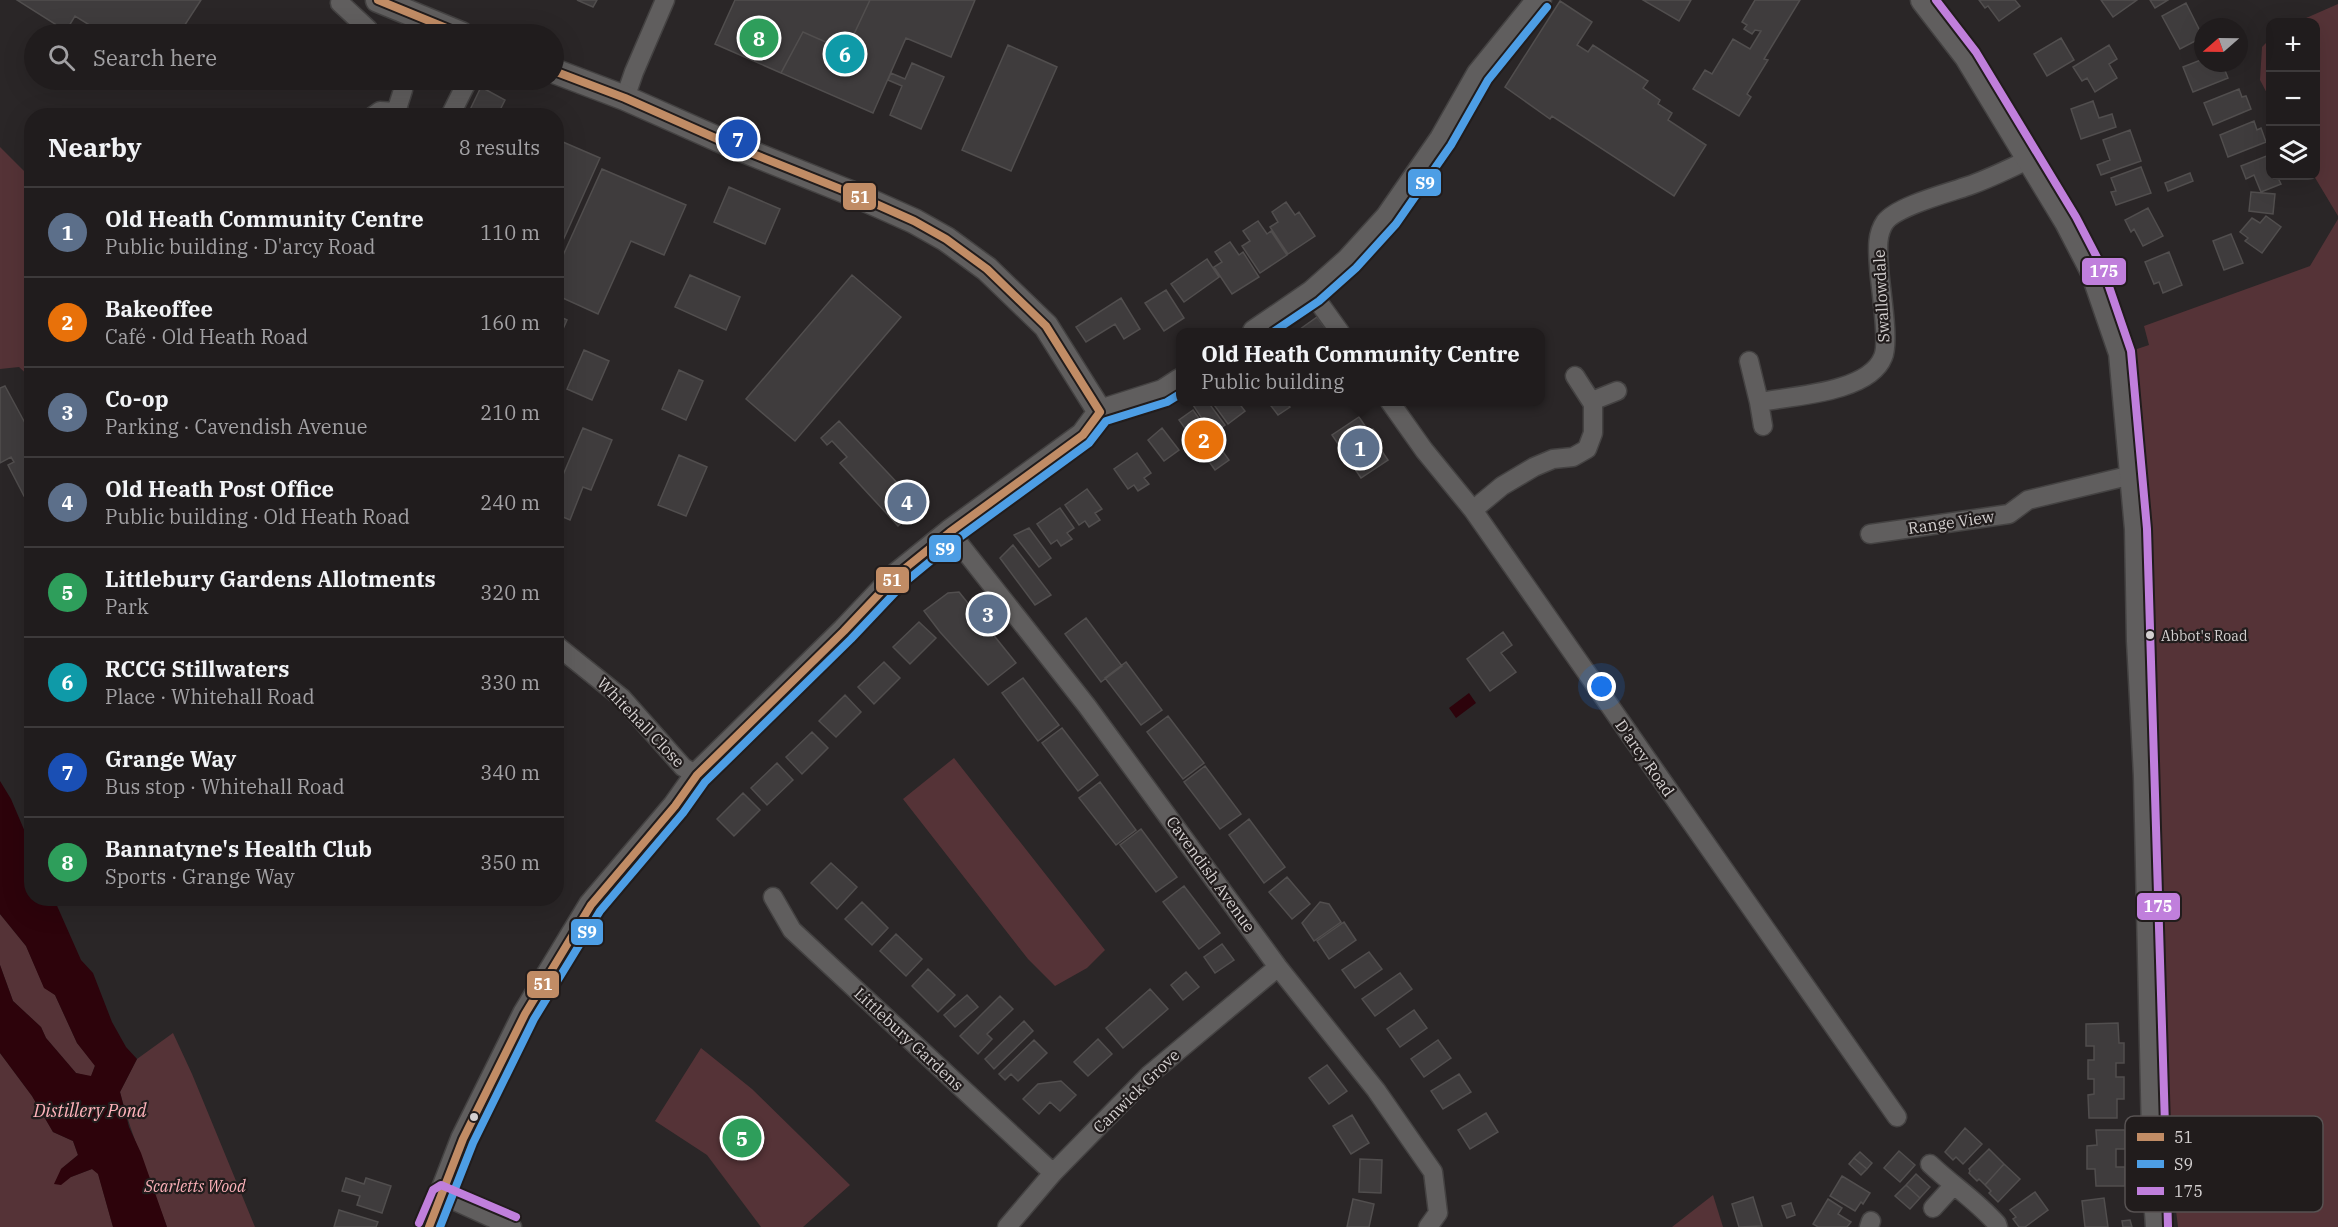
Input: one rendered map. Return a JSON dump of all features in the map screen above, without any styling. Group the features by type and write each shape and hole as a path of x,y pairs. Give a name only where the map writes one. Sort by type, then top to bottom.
{"street":[{"path":"378,0 437,24"},
{"path":"625,98 665,0"},
{"path":"1263,328 1312,293 1348,261 1388,217 1442,139 1479,74 1539,0"},
{"path":"1923,0 1967,57 2030,159 2093,272 2121,353 2137,529 2139,641 2146,776 2154,1116"},
{"path":"340,3 363,24"},
{"path":"564,75 625,98 731,145 914,220 946,239 987,269 1046,326 1100,412"},
{"path":"401,108 403,90"},
{"path":"454,108 463,90"},
{"name":"Swallowdale","path":"1759,402 1829,390 1856,382 1873,371 1883,357 1885,327 1880,287 1879,235 1886,222 1893,214 1969,186 2030,159"},
{"path":"1312,293 1336,328"},
{"path":"1749,361 1763,426"},
{"path":"1575,376 1593,404"},
{"path":"429,1227 464,1139 525,1014 591,905 675,806 697,775 844,631 898,574 950,532 1083,435 1100,412 1163,392 1176,384"},
{"path":"1473,510 1502,486 1534,467 1553,459 1574,457 1587,449 1593,433 1592,401 1617,391"},
{"name":"D'arcy Road","path":"1392,406 1473,510 1897,1117"},
{"name":"Range View","path":"1870,534 2009,514 2028,500 2132,475"},
{"name":"Cavendish Avenue","path":"950,532 1087,706 1278,967 1376,1090 1433,1172 1438,1213 1428,1227"},
{"name":"Whitehall Close","path":"564,651 622,698 683,767 697,775"},
{"name":"Littlebury Gardens","path":"773,897 792,930 1053,1173"},
{"name":"Canwick Grove","path":"1007,1227 1053,1173 1149,1075 1278,967"},
{"path":"1930,1164 1953,1186 1986,1211 1998,1227"},
{"path":"1933,1208 1953,1186"},
{"path":"442,1195 512,1227"},
{"path":"2157,1212 2158,1227"}],"green space":[{"path":"2338,4 2338,216 2316,180 2320,180 2320,18 2306,18"},
{"path":"2266,43 2266,91 2260,80 2262,47"},
{"path":"0,147 24,171 24,372 19,367 0,369"},
{"path":"2338,219 2338,1227 2178,1227 2176,1212 2323,1212 2323,1116 2170,1116 2151,555 2134,350 2149,345 2144,326 2310,266"},
{"path":"954,758 1105,950 1087,968 1055,986 1028,959 903,799"},
{"path":"0,914 26,946 44,987 55,995 77,1043 95,1065 91,1077 76,1073 46,1038 41,1027 13,1001 0,965"},
{"name":"Scarletts Wood","path":"173,1033 255,1227 167,1227 120,1092 137,1059"},
{"path":"701,1048 752,1089 850,1185 803,1227 761,1227 707,1155 655,1121"},
{"name":"Scarletts Wood","path":"0,1053 32,1096 53,1132 73,1141 78,1155 61,1169 71,1177 92,1169 98,1173 113,1227 0,1227"},
{"path":"1713,1195 1723,1227 1672,1227"}],"water":[{"path":"1469,693 1476,703 1456,718 1449,708"},
{"name":"Distillery Pond","path":"0,781 11,799 24,830 24,906 57,906 81,960 93,973 112,1022 126,1047 137,1059 120,1092 129,1127 141,1153 167,1227 113,1227 98,1174 92,1169 71,1177 61,1185 54,1184 61,1169 78,1155 73,1141 53,1132 32,1096 0,1053 0,965 13,1001 41,1027 46,1038 76,1073 91,1076 95,1066 77,1043 55,995 44,988 26,946 0,914"}],"building":[{"path":"17,0 201,0 185,24 88,24 75,16 70,24 55,24"},
{"path":"577,0 597,0 593,7"},
{"path":"735,0 870,0 846,51 803,32 781,73 715,44"},
{"path":"870,0 975,0 951,57 906,38 873,113 781,73 803,32 846,51"},
{"path":"1643,0 1691,0 1679,21"},
{"path":"1755,0 1800,0 1764,59 1768,60 1747,94 1751,97 1739,116 1693,89 1705,70 1712,74 1733,39 1750,49 1761,31 1755,30 1752,34 1744,29 1747,25 1742,22"},
{"path":"1979,0 2015,0 2020,6 1999,21 1988,6 1985,8"},
{"path":"2101,0 2137,0 2113,17"},
{"path":"2150,0 2168,0 2155,8"},
{"path":"1560,1 1592,22 1577,45 1588,52 1593,45 1648,81 1643,88 1660,100 1658,104 1672,113 1668,120 1706,145 1674,196 1552,116 1550,119 1505,87"},
{"path":"2186,3 2194,19 2194,42 2180,49 2162,16"},
{"path":"2061,38 2074,60 2047,76 2034,54"},
{"path":"1008,45 1057,67 1011,171 962,150"},
{"path":"2109,45 2117,59 2109,64 2117,78 2095,92 2087,78 2082,81 2073,67"},
{"path":"912,63 944,77 921,129 890,115 902,86 888,80 891,73 905,79"},
{"path":"2194,63 2194,72 2226,72 2228,78 2193,92 2183,67"},
{"path":"2239,89 2242,97 2246,96 2251,109 2213,125 2204,103"},
{"path":"480,90 487,90 505,100 501,108 471,108"},
{"path":"2093,101 2099,118 2112,114 2116,127 2081,139 2071,109"},
{"path":"2254,121 2257,130 2261,128 2266,142 2228,157 2220,135"},
{"path":"2130,130 2141,161 2101,175 2097,165 2110,160 2103,140"},
{"path":"564,142 600,158 564,238"},
{"path":"2266,156 2266,180 2279,180 2281,184 2261,192 2254,175 2246,179 2241,166"},
{"path":"2141,167 2151,193 2116,205 2111,192 2116,191 2111,178"},
{"path":"602,169 686,205 664,255 631,241 598,314 564,299 564,253"},
{"path":"2190,173 2193,181 2168,191 2165,183"},
{"path":"729,187 780,209 765,244 714,222"},
{"path":"2251,192 2275,194 2273,214 2249,211"},
{"path":"1286,202 1295,215 1299,212 1315,236 1288,254 1270,227 1278,222 1272,212"},
{"path":"2148,208 2163,236 2143,246 2134,229 2131,232 2125,220"},
{"path":"2266,216 2281,227 2262,253 2245,241 2248,238 2240,232 2252,218 2260,223"},
{"path":"1258,221 1267,234 1271,231 1287,255 1260,273 1242,246 1250,241 1243,231"},
{"path":"2231,234 2243,263 2224,270 2213,241"},
{"path":"1230,242 1239,255 1243,252 1259,277 1232,294 1214,267 1222,262 1215,252"},
{"path":"2169,252 2182,285 2163,293 2159,282 2154,284 2145,262"},
{"path":"1207,259 1219,277 1184,302 1171,284"},
{"path":"690,275 740,297 726,330 675,307"},
{"path":"852,275 901,317 795,441 746,399"},
{"path":"1166,290 1184,318 1164,331 1145,303"},
{"path":"1121,298 1140,329 1124,339 1115,324 1086,342 1076,327"},
{"path":"1317,317 1325,328 1302,328"},
{"path":"584,350 609,361 592,400 567,389"},
{"path":"679,370 703,381 686,420 662,409"},
{"path":"5,386 24,421 24,496 8,465 14,462 11,457 0,463 0,388"},
{"path":"1194,406 1211,406 1225,425 1212,434"},
{"path":"1215,406 1241,406 1245,411 1228,424"},
{"path":"1271,406 1290,407 1278,415"},
{"path":"1193,410 1229,460 1215,470 1179,420"},
{"path":"1359,417 1369,432 1373,429 1382,441 1377,444 1388,460 1361,478 1332,435"},
{"path":"839,421 919,506 898,526 840,463 847,457 832,441 827,445 821,438"},
{"path":"583,428 612,440 591,490 583,487 570,520 564,517 564,473"},
{"path":"1162,428 1179,450 1164,461 1148,440"},
{"path":"1137,453 1151,473 1144,478 1149,484 1138,491 1134,485 1128,489 1114,469"},
{"path":"679,455 707,467 686,516 658,505"},
{"path":"1087,489 1102,509 1095,513 1100,520 1089,527 1085,521 1079,525 1065,505"},
{"path":"1060,508 1074,528 1067,533 1072,539 1061,546 1057,540 1051,544 1037,524"},
{"path":"1029,528 1051,558 1039,567 1014,535"},
{"path":"1013,545 1051,595 1035,605 1000,558"},
{"path":"959,592 1016,663 988,685 924,611 948,593"},
{"path":"1086,618 1122,666 1101,682 1065,634"},
{"path":"919,622 936,638 910,664 893,647"},
{"path":"1503,632 1512,645 1501,653 1516,672 1490,691 1467,659"},
{"path":"884,662 900,678 874,704 858,687"},
{"path":"1126,662 1162,710 1141,725 1105,678"},
{"path":"1023,678 1059,725 1038,741 1002,693"},
{"path":"845,695 861,712 836,737 819,721"},
{"path":"1168,716 1204,763 1183,779 1147,732"},
{"path":"1062,728 1098,775 1078,791 1042,743"},
{"path":"812,732 828,748 802,774 786,757"},
{"path":"777,763 793,780 767,805 751,788"},
{"path":"1205,766 1241,814 1220,829 1184,782"},
{"path":"1100,782 1136,830 1116,845 1079,798"},
{"path":"743,793 760,810 734,836 717,819"},
{"path":"1249,819 1285,867 1264,883 1229,835"},
{"path":"1141,829 1177,877 1156,892 1120,845"},
{"path":"831,863 857,887 837,909 811,883"},
{"path":"1287,877 1310,904 1292,919 1269,892"},
{"path":"1184,886 1220,933 1199,949 1163,902"},
{"path":"862,902 888,928 872,945 845,919"},
{"path":"1320,902 1329,904 1341,922 1314,941 1302,923"},
{"path":"1344,922 1356,940 1329,959 1317,941"},
{"path":"896,934 922,959 906,976 880,951"},
{"path":"1222,944 1234,960 1215,973 1204,957"},
{"path":"1369,952 1382,969 1355,988 1342,970"},
{"path":"928,969 955,995 938,1012 912,986"},
{"path":"1186,972 1199,987 1183,1000 1171,985"},
{"path":"1400,973 1412,989 1375,1016 1362,999"},
{"path":"1150,989 1168,1009 1123,1048 1106,1028"},
{"path":"967,995 978,1007 955,1027 944,1015"},
{"path":"1000,996 1013,1009 987,1034 992,1039 978,1054 960,1036"},
{"path":"1414,1010 1427,1028 1400,1047 1387,1029"},
{"path":"1024,1021 1033,1031 994,1069 985,1059"},
{"path":"2118,1023 2119,1043 2124,1043 2124,1063 2116,1063 2116,1077 2124,1077 2124,1099 2117,1099 2117,1118 2089,1118 2088,1095 2094,1094 2094,1079 2088,1079 2088,1060 2094,1060 2094,1046 2086,1046 2086,1024"},
{"path":"1098,1039 1112,1054 1088,1076 1074,1062"},
{"path":"1034,1040 1047,1053 1018,1081 1011,1074 1005,1080 999,1074"},
{"path":"1438,1040 1451,1058 1424,1077 1411,1059"},
{"path":"1327,1065 1347,1091 1329,1104 1309,1078"},
{"path":"1459,1074 1471,1092 1443,1109 1431,1091"},
{"path":"1061,1081 1076,1095 1060,1111 1050,1102 1039,1114 1023,1099 1038,1084"},
{"path":"1486,1113 1498,1132 1470,1149 1458,1130"},
{"path":"1352,1115 1369,1143 1351,1154 1333,1126"},
{"path":"1965,1128 1982,1144 1963,1164 1956,1157 1953,1160 1945,1152"},
{"path":"2096,1130 2125,1130 2125,1149 2116,1149 2116,1167 2125,1167 2125,1186 2096,1186 2095,1169 2087,1169 2087,1146 2097,1145"},
{"path":"1989,1149 2004,1164 1985,1185 1969,1173 1969,1169"},
{"path":"1899,1151 1915,1165 1900,1182 1884,1168"},
{"path":"1860,1152 1872,1163 1867,1169 1854,1158"},
{"path":"1854,1158 1867,1169 1861,1175 1849,1164"},
{"path":"1360,1159 1382,1160 1381,1193 1359,1192"},
{"path":"2004,1164 2020,1179 1998,1202 1985,1185"},
{"path":"1916,1174 1930,1187 1920,1198 1906,1185"},
{"path":"1842,1176 1870,1193 1855,1211 1830,1196"},
{"path":"346,1178 364,1184 366,1178 391,1186 382,1213 357,1205 360,1196 342,1191"},
{"path":"1906,1185 1920,1198 1910,1209 1895,1196"},
{"path":"2035,1192 2048,1210 2025,1227 2019,1227 2013,1219 2016,1217 2010,1210"},
{"path":"1753,1197 1762,1226 1739,1227 1732,1204"},
{"path":"2104,1198 2108,1227 2085,1227 2082,1201"},
{"path":"1353,1199 1374,1204 1369,1227 1347,1227"},
{"path":"1828,1199 1842,1208 1838,1214 1851,1222 1847,1227 1818,1227 1813,1224"},
{"path":"1791,1203 1795,1215 1787,1218 1782,1206"},
{"path":"339,1210 378,1222 376,1227 334,1227"},
{"path":"2130,1220 2132,1227 2123,1227 2122,1221"}],"transit line":[{"name":"51","path":"378,0 437,24"},
{"name":"175","path":"1936,0 1976,52 2076,217 2103,269 2131,351 2147,529 2165,1116"},
{"name":"S9","path":"1279,328 1319,301 1356,268 1396,224 1451,145 1488,80 1547,7"},
{"name":"51","path":"564,75 625,98 731,145 858,196 914,221 946,239 987,269 1046,326 1100,412"},
{"name":"S9","path":"440,1227 473,1143 534,1019 600,911 683,813 705,782 851,639 905,582 956,540 1089,443 1106,421 1167,402 1176,396"},
{"name":"51","path":"429,1227 463,1139 525,1014 591,905 675,806 697,775 844,631 898,574 950,532 1083,435 1100,412"},
{"name":"175","path":"419,1223 433,1190 441,1185 516,1217"},
{"name":"175","path":"2168,1212 2168,1226"}],"place":[{"name":"Bannatyne's Health Club","path":"759,38"},
{"name":"RCCG Stillwaters","path":"845,54"},
{"name":"Grange Way","path":"738,139"},
{"name":"Bakeoffee","path":"1204,440"},
{"name":"Old Heath Community Centre","path":"1360,448"},
{"name":"Old Heath Post Office","path":"907,502"},
{"name":"Co-op","path":"988,614"},
{"name":"Abbot's Road","path":"2150,635"},
{"name":"Littlebury Gardens Allotments","path":"742,1138"}]}
